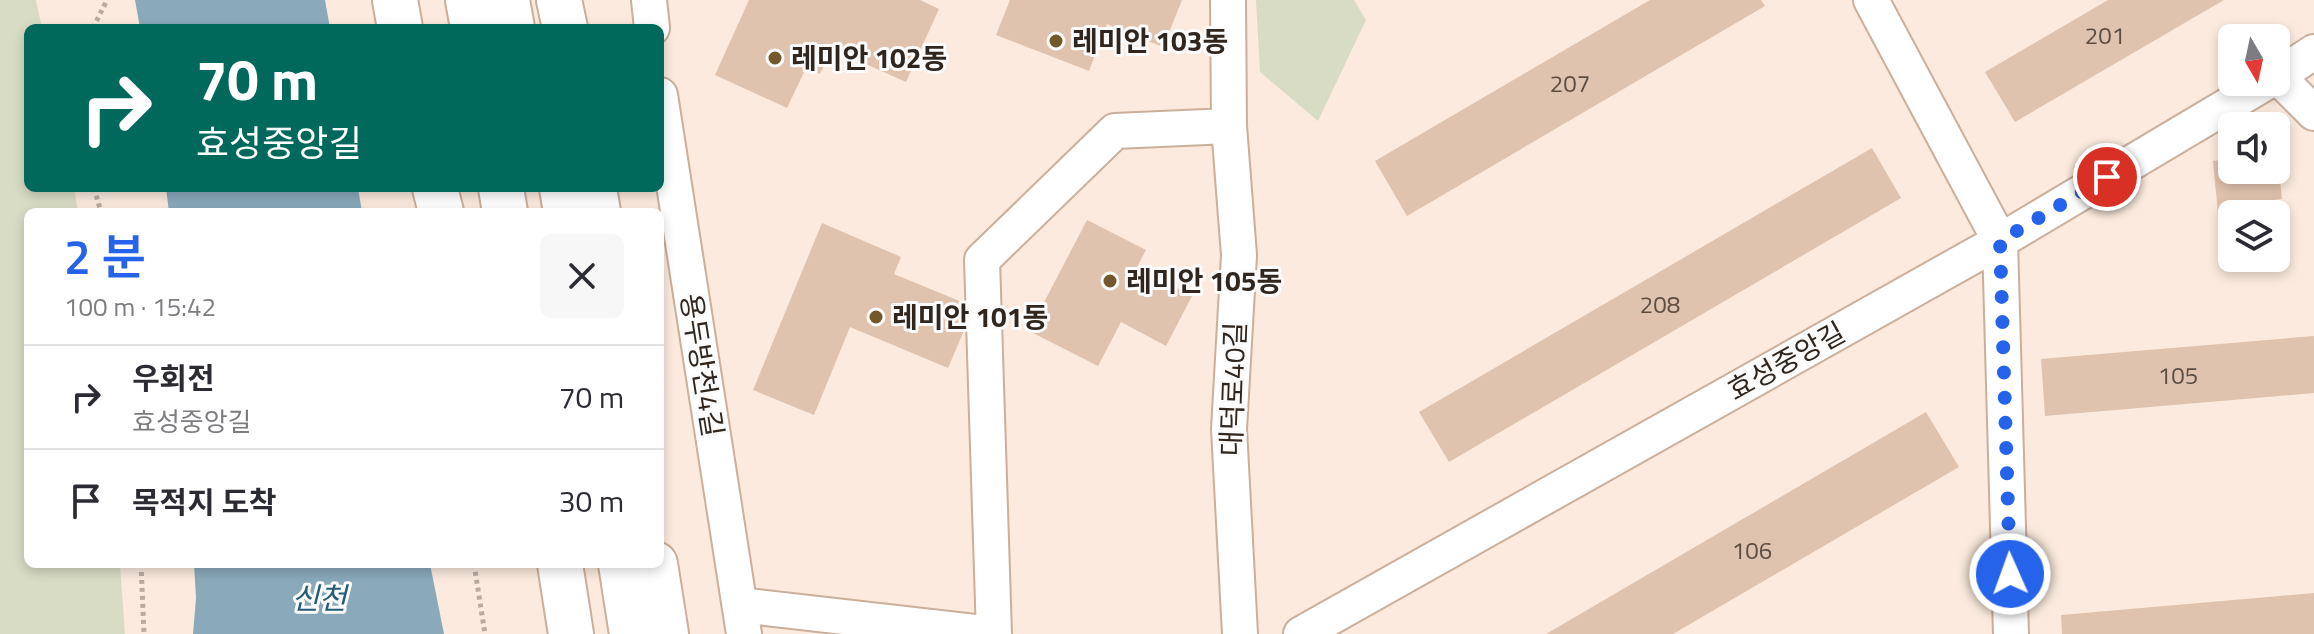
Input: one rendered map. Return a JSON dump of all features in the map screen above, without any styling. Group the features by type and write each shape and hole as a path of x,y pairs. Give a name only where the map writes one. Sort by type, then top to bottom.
{"highway":[{"path":"397,0 400,24"},
{"path":"468,0 472,24"},
{"path":"507,0 511,24"},
{"path":"531,0 535,24"},
{"path":"559,0 564,24"},
{"path":"587,24 591,0"},
{"path":"561,568 571,634"},
{"path":"595,568 604,634"},
{"path":"622,568 632,634"},
{"path":"656,568 666,634"}],"street":[{"path":"649,0 652,24"},
{"name":"대덕로40길","path":"1228,0 1229,126 1239,255 1229,429 1240,634"},
{"path":"1871,0 2000,241 2011,634"},
{"name":"효성중앙길","path":"2290,67 2314,52"},
{"path":"2290,93 2314,113"},
{"name":"효성중앙길","path":"1301,634 2000,241 2243,96"},
{"name":"용두방천4길","path":"664,121 742,620"},
{"path":"742,620 993,634 982,260 1115,131 1229,126"}],"path":[{"path":"95,24 107,0"},
{"path":"141,568 144,634"},
{"path":"475,568 485,634"}],"green space":[{"path":"0,0 36,0 41,24 24,24 24,192 75,192 77,208 24,208 24,568 120,568 125,634 0,634"},
{"path":"1256,0 1354,0 1366,20 1318,121 1260,72"}],"water":[{"path":"135,0 325,0 329,24 139,24"},
{"path":"166,192 359,192 361,208 168,208"},
{"name":"신천","path":"194,568 431,568 444,634 193,634"}],"building":[{"name":"레미안 102동","path":"749,0 920,0 939,9 906,82 832,49 820,74 806,68 787,108 715,75"},
{"name":"레미안 103동","path":"1010,0 1182,0 1163,47 1107,24 1089,71 996,35"},
{"path":"1650,0 1761,0 1765,6 1407,216 1375,161"},
{"path":"2108,0 2224,0 2015,122 1985,72"},
{"path":"1872,148 1901,198 1449,462 1419,412"},
{"path":"2218,160 2218,184 2280,184 2282,199 2218,200 2218,214 2213,161"},
{"name":"레미안 105동","path":"1087,220 1146,250 1137,267 1192,296 1166,346 1121,322 1098,366 1029,331"},
{"name":"레미안 101동","path":"822,223 901,257 894,274 974,307 948,368 850,327 814,415 753,390"},
{"path":"2314,336 2314,393 2045,416 2041,359"},
{"path":"1926,412 1959,467 1673,634 1546,634"},
{"path":"2314,593 2314,634 2062,634 2061,615"}],"place":[{"name":"레미안 103동","path":"1056,41"},
{"name":"레미안 102동","path":"775,58"},
{"name":"레미안 105동","path":"1110,281"},
{"name":"레미안 101동","path":"876,317"}],"route":[{"path":"2010,574 2000,241 2107,177"}]}
